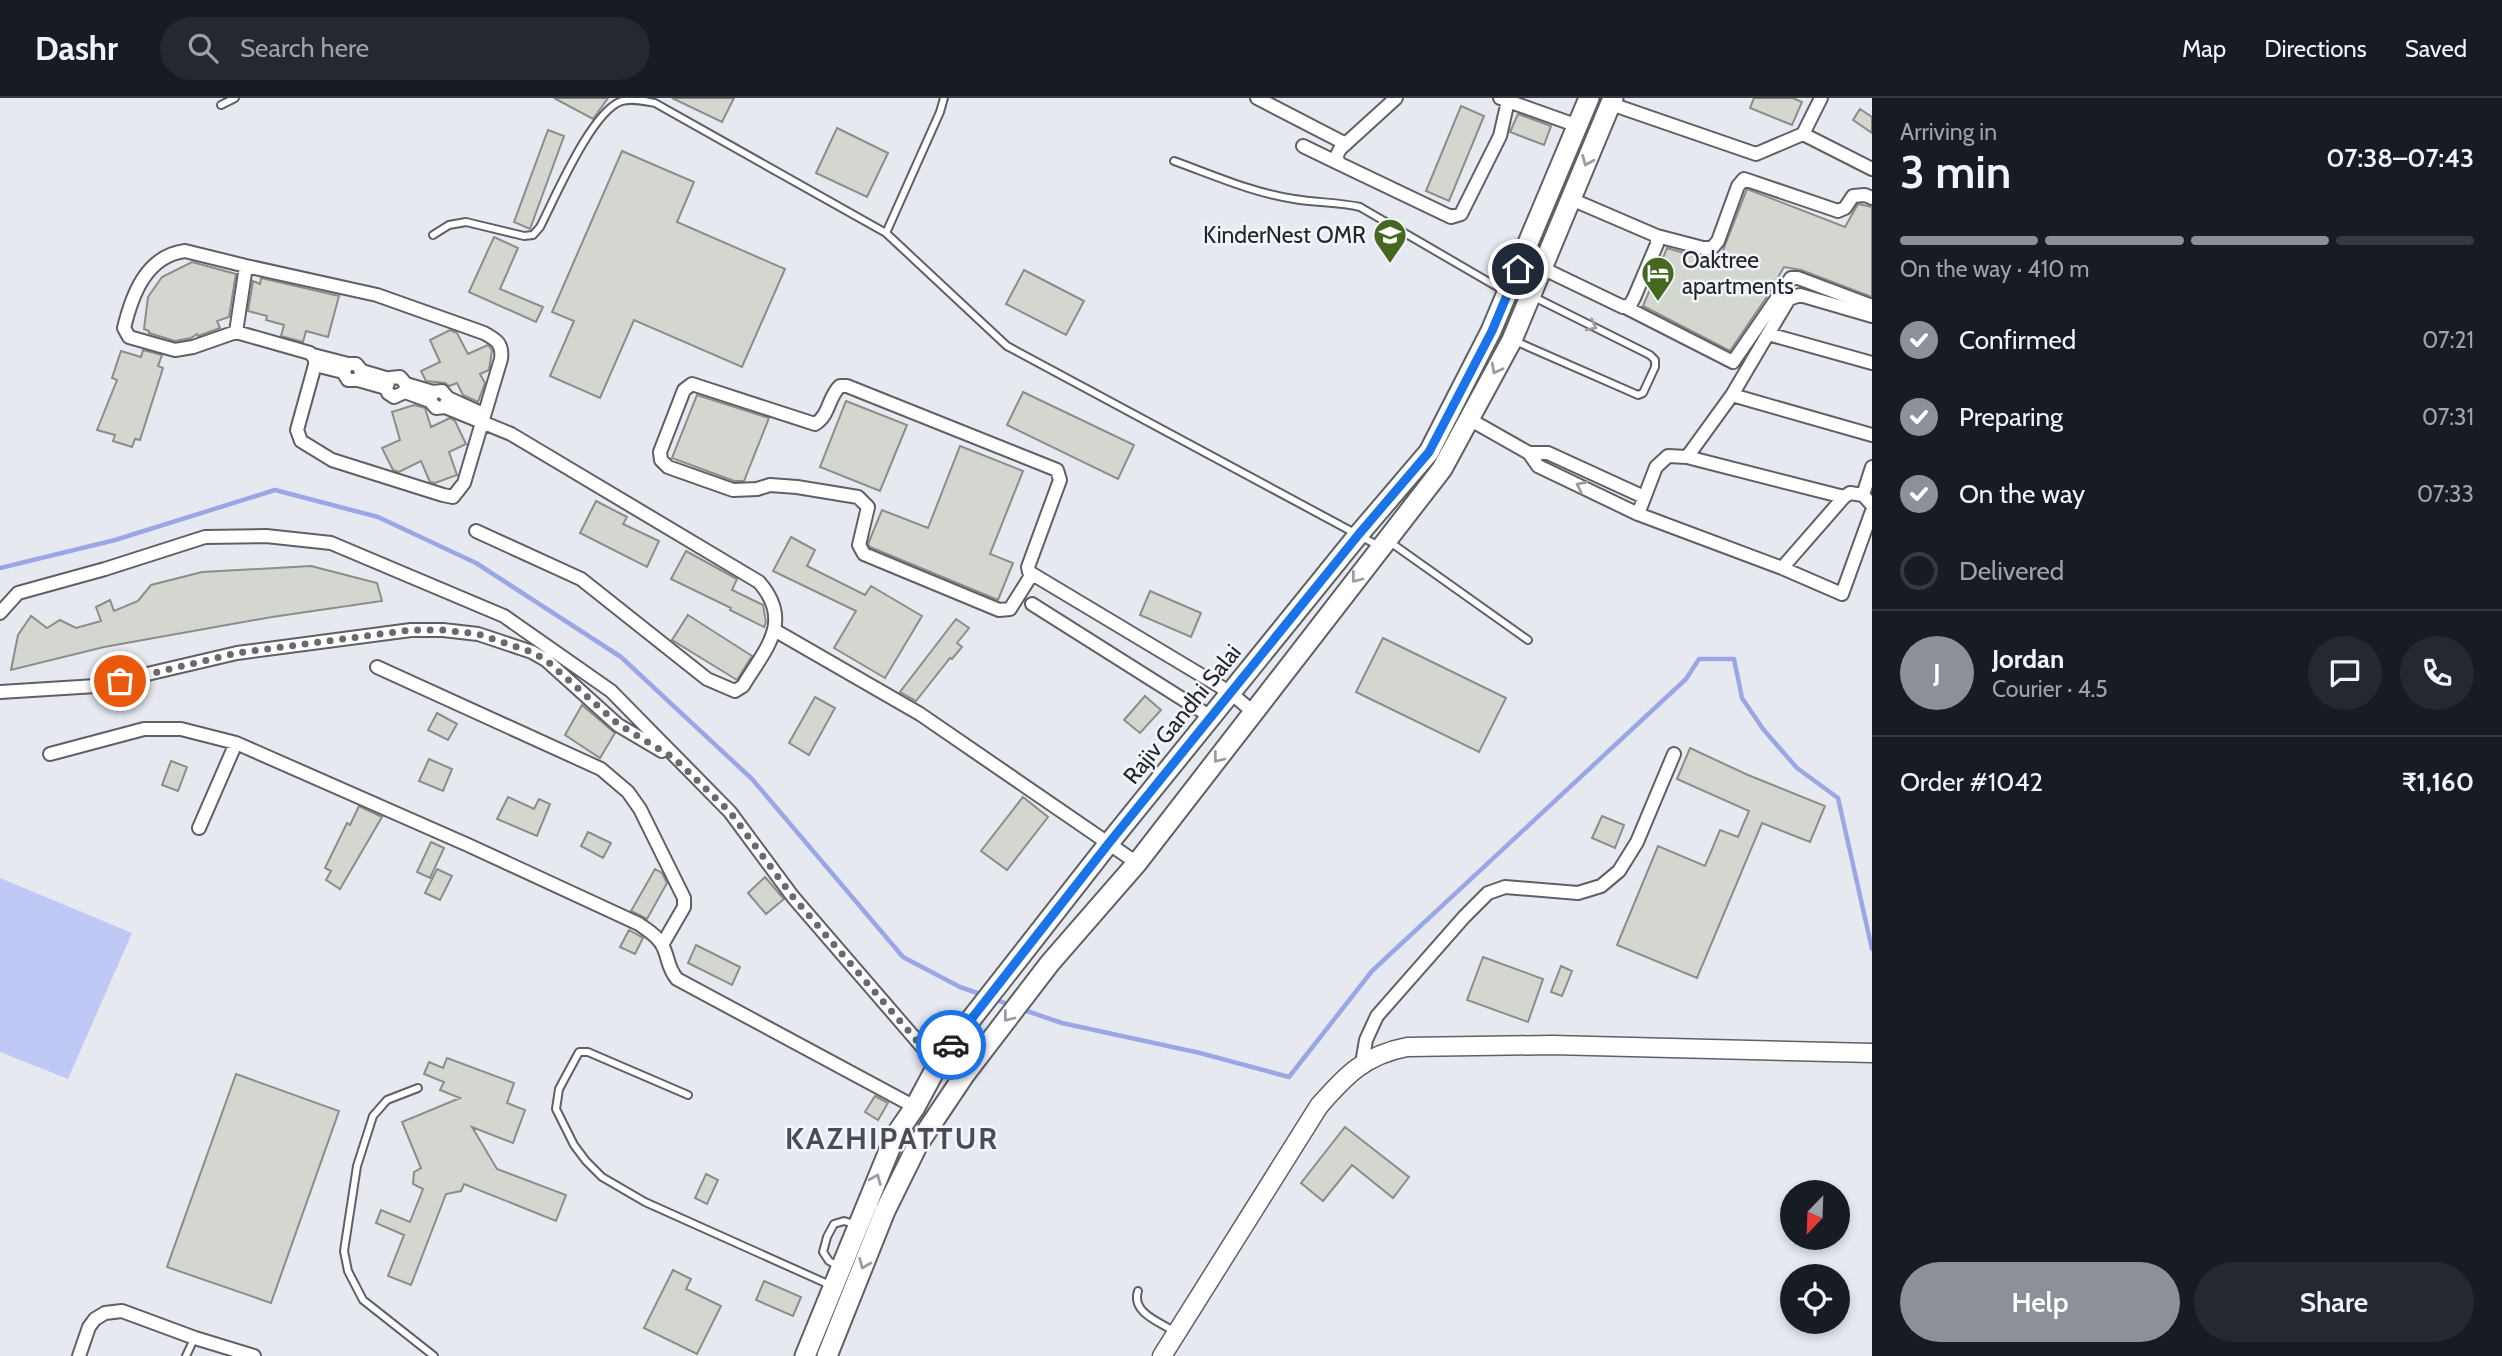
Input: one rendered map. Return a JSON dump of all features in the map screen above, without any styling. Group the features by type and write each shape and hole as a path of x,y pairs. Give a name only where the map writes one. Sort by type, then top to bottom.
{"main road":[{"name":"Rajiv Gandhi Salai","path":"808,1355 832,1286 895,1136 915,1107 940,1060 1109,843 1359,534 1429,452 1492,331 1589,98"},
{"path":"827,1356 885,1211 918,1144 965,1074 1050,963 1136,863 1442,469 1512,340 1612,101"}],"street":[{"path":"1257,98 1346,144"},
{"path":"1338,163 1337,155 1346,144 1396,98"},
{"path":"1612,101 1756,154 1803,134 1821,98"},
{"path":"1303,146 1451,217 1457,217 1461,214 1500,136 1504,100 1578,126"},
{"path":"1803,134 1872,169"},
{"path":"1571,198 1657,236 1703,248 1716,245 1738,186 1744,179 1838,211 1845,208 1853,196 1865,195 1872,198"},
{"path":"1627,307 1634,298 1657,244 1657,236"},
{"path":"314,360 297,430 298,437 304,444 332,460 453,497 464,483 482,418 501,359 502,351 496,340 484,332 377,295 246,266 197,252 175,252 151,266 144,275 124,328 129,337 175,350 193,347 236,332 314,360 346,368 348,380 360,375 387,384 388,393 394,397 401,396 405,388 431,396 436,408 446,402 482,418 759,582 775,607 776,631 743,686 735,691 728,690 707,679 581,579 476,531"},
{"path":"236,332 246,266"},
{"path":"1542,268 1627,307 1733,362 1791,278 1798,278 1872,306"},
{"path":"1687,457 1732,395 1789,299 1800,295 1872,316"},
{"path":"1768,334 1872,363"},
{"path":"1032,574 1010,609 999,610 864,554 859,545 868,507 858,497 770,485 757,489 733,490 668,467 660,460 660,452 684,390 692,384 815,424 826,414 835,390 840,386 847,386 1057,470 1060,480 1028,567 1032,574 1231,693 1253,712"},
{"path":"1732,395 1872,435"},
{"path":"1469,419 1529,453 1538,466 1638,514 1782,568 1842,594 1872,511"},
{"path":"1529,453 1548,453 1644,497"},
{"path":"1638,514 1656,467 1668,456 1687,457 1844,498"},
{"path":"1863,495 1872,467"},
{"path":"1782,568 1850,493 1863,495 1872,505"},
{"path":"0,613 18,593 205,537 266,536 331,543 503,616 611,691 730,812 793,897 940,1060"},
{"path":"1032,604 1211,717"},
{"path":"0,692 96,686 237,653 411,630 443,630 478,634 532,652 546,660 618,724 674,758"},
{"path":"776,631 920,714 1136,863"},
{"path":"377,667 601,769 617,780 640,809 684,898 684,907 662,945"},
{"path":"50,754 144,729 181,729 236,743 639,924 662,945 668,969 677,979 915,1107"},
{"path":"199,828 236,743"},
{"path":"1362,1063 1366,1040 1377,1016 1488,893 1505,887 1578,893 1601,886 1619,871 1637,842 1674,754"},
{"path":"1162,1356 1319,1106 1340,1082 1362,1063 1385,1051 1407,1047 1552,1045 1872,1053"},
{"path":"79,1356 89,1327 105,1313 122,1311 254,1356"}],"lane":[{"path":"221,105 235,98"},
{"path":"886,233 944,98"},
{"path":"433,235 449,225 466,222 524,236 533,235 602,115 621,101 638,99 655,103 886,233 1007,346 1359,534 1384,543 1528,640"},
{"path":"1174,161 1267,193 1360,207 1508,292"},
{"path":"1512,340 1638,395 1643,393 1654,368 1655,360 1650,355 1531,296"},
{"path":"688,1095 588,1052 579,1052 559,1089 556,1109 574,1144 602,1177 645,1202 832,1286"},
{"path":"418,1088 387,1100 373,1116 357,1166 344,1251 348,1271 363,1300 434,1356"},
{"path":"1138,1291 1136,1299 1139,1307 1177,1333"},
{"path":"186,1356 195,1338"}],"shaded area":[{"path":"0,878 132,933 68,1079 0,1052"}],"building":[{"path":"554,98 608,98 593,119"},
{"path":"672,98 734,98 722,122"},
{"path":"1754,98 1793,98 1802,102 1792,125 1750,108"},
{"path":"1461,106 1484,116 1449,201 1426,191"},
{"path":"1860,109 1872,117 1872,133 1853,120"},
{"path":"1518,114 1551,126 1544,145 1510,132"},
{"path":"837,128 888,153 867,197 816,173"},
{"path":"548,130 564,136 530,229 514,222"},
{"path":"622,151 694,182 677,222 785,269 742,367 634,320 600,398 550,376 574,321 552,312"},
{"path":"1747,189 1845,227 1858,204 1872,207 1872,297 1801,270 1784,267 1730,351 1643,306 1667,248 1718,263"},
{"path":"494,237 518,248 500,289 543,307 536,322 469,292"},
{"path":"192,262 236,274 229,317 217,321 220,328 191,338 175,341 149,333 144,329 148,297 162,277"},
{"path":"1024,270 1084,301 1066,335 1006,304"},
{"path":"261,278 339,296 328,337 306,331 303,342 281,336 284,325 266,320 267,316 248,311 253,281 260,284"},
{"path":"450,330 457,333 468,354 488,345 492,350 489,370 480,374 485,383 478,402 463,395 457,383 449,386 426,381 421,371 440,362 430,340"},
{"path":"143,350 162,355 158,366 163,368 140,440 135,439 132,447 113,441 115,435 97,430 117,380 112,378 121,351 141,357"},
{"path":"1023,392 1134,445 1118,479 1007,425"},
{"path":"697,395 769,418 744,481 734,481 672,458"},
{"path":"846,401 907,425 880,491 820,467"},
{"path":"414,405 425,408 431,427 450,418 455,421 466,444 449,452 457,475 435,483 430,482 421,461 399,472 393,470 382,448 400,440 392,412"},
{"path":"960,446 1023,471 990,554 1013,563 998,600 868,544 882,510 928,528"},
{"path":"596,501 627,517 623,524 659,541 647,567 580,533"},
{"path":"791,537 815,550 807,566 865,595 871,586 922,616 885,678 834,648 856,611 773,571"},
{"path":"686,551 737,579 732,590 763,605 766,622 764,627 671,579"},
{"path":"311,566 377,583 382,601 272,617 104,647 11,670 18,635 31,616 47,628 60,620 76,628 101,621 96,607 110,600 114,611 138,601 151,585 202,572"},
{"path":"1150,591 1201,613 1191,637 1140,615"},
{"path":"688,615 752,656 737,680 672,640"},
{"path":"956,619 969,628 957,643 962,647 916,701 900,692"},
{"path":"1383,638 1506,698 1479,752 1356,692"},
{"path":"1145,696 1161,710 1140,733 1124,720"},
{"path":"815,697 835,708 809,755 789,743"},
{"path":"582,705 615,733 600,758 565,735"},
{"path":"437,713 457,724 448,740 428,730"},
{"path":"1690,748 1825,806 1810,842 1762,823 1697,978 1617,945 1658,846 1705,866 1720,830 1738,837 1749,811 1677,779"},
{"path":"429,759 452,769 443,791 419,781"},
{"path":"171,761 187,767 178,791 162,785"},
{"path":"508,797 534,809 539,799 550,804 537,836 497,819"},
{"path":"1023,797 1048,817 1007,870 981,851"},
{"path":"359,806 382,817 340,889 326,880 331,871 325,868 347,823 350,825"},
{"path":"1602,816 1624,825 1615,848 1592,838"},
{"path":"588,832 611,843 603,858 581,846"},
{"path":"431,842 444,848 430,878 417,872"},
{"path":"437,869 452,876 440,900 425,893"},
{"path":"655,869 662,873 667,883 647,919 631,911"},
{"path":"765,877 784,899 766,914 748,893"},
{"path":"629,930 643,938 635,954 620,947"},
{"path":"696,945 740,967 732,985 688,963"},
{"path":"1483,957 1543,979 1528,1022 1467,1000"},
{"path":"1561,966 1572,971 1562,996 1551,992"},
{"path":"447,1058 514,1083 507,1103 525,1110 513,1143 472,1127 497,1169 566,1195 556,1221 464,1184 461,1191 446,1194 411,1285 388,1276 404,1235 376,1223 381,1210 410,1222 423,1189 413,1184 414,1172 421,1168 402,1122 460,1098 440,1090 444,1082 424,1074 429,1062 443,1068"},
{"path":"236,1074 339,1111 271,1303 167,1267"},
{"path":"875,1096 888,1103 878,1120 865,1112"},
{"path":"1345,1127 1409,1177 1393,1198 1352,1165 1323,1201 1301,1183"},
{"path":"706,1174 718,1180 707,1204 695,1198"},
{"path":"673,1270 691,1279 686,1289 721,1306 697,1354 644,1328"},
{"path":"764,1281 801,1297 793,1316 756,1300"}],"waterway":[{"path":"0,568 115,540 275,490 378,517 476,563 621,657 752,779 903,957 960,987 983,995"},
{"path":"1021,1009 1062,1023 1200,1053 1289,1077 1372,971 1686,679 1699,659 1734,659 1742,698 1763,729 1797,768 1838,798 1872,949"},
{"path":"994,999 1013,1006"}],"way so far":[{"path":"120,681 237,653 411,630 478,634 532,652 546,660 618,724 674,758 730,812 793,897 937,1064 951,1045"}],"place":[{"name":"KinderNest OMR","path":"1390,265"},
{"name":"Oaktree apartments","path":"1658,303"}],"district":[{"name":"KAZHIPATTUR","path":"892,1139"}],"route":[{"path":"951,1045 1109,843 1359,534 1429,452 1492,331 1518,269"}]}
